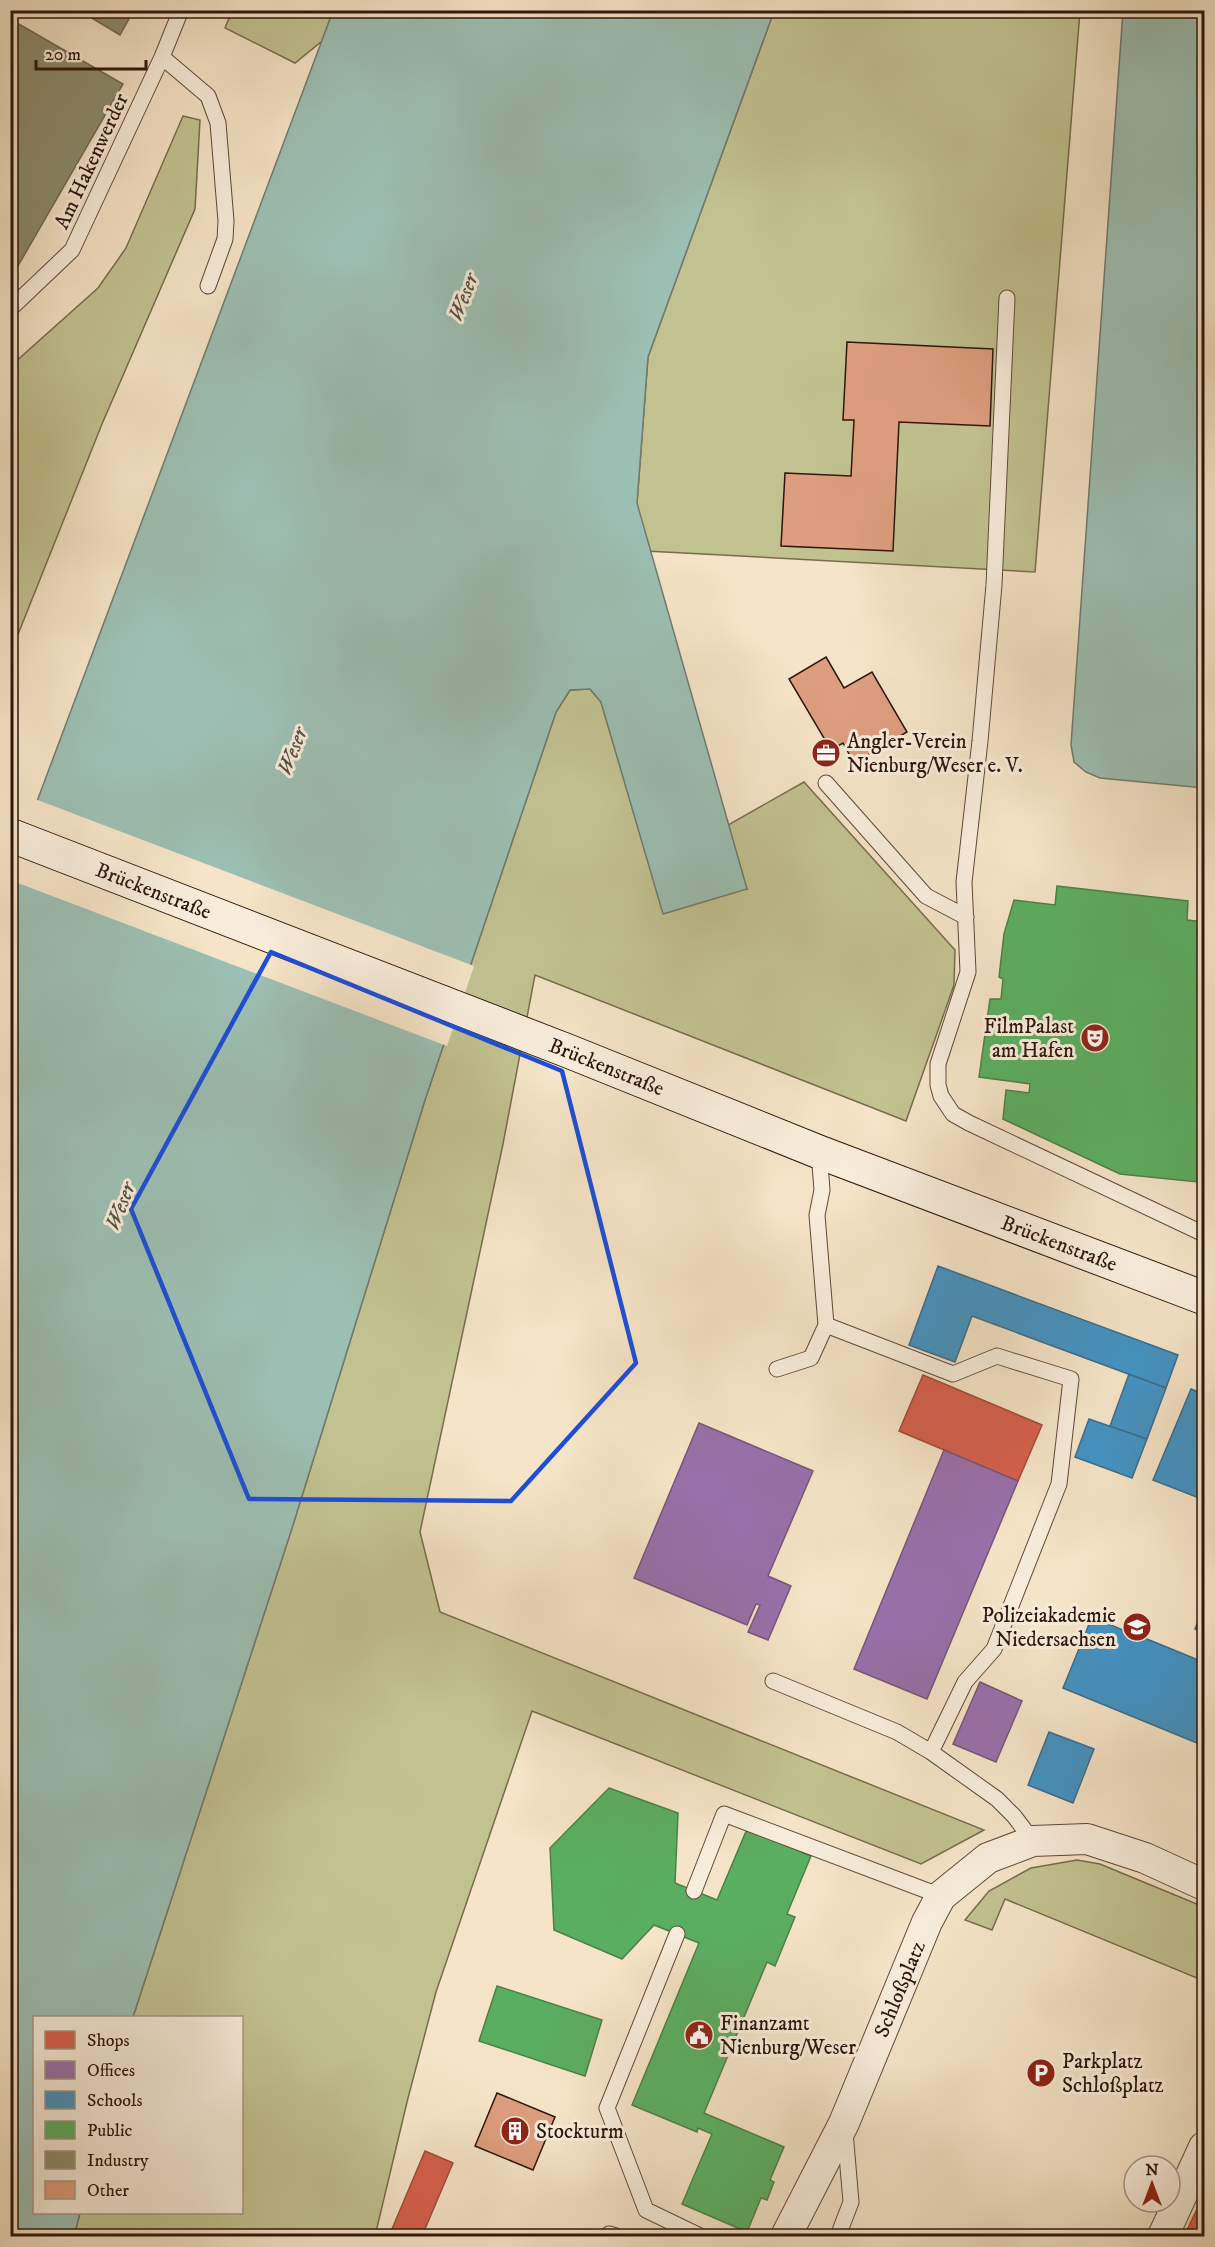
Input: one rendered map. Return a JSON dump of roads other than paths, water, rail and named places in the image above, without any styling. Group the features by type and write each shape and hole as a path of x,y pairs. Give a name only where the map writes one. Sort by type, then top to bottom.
{"street":[{"name":"Brückenstraße","path":"10,835 537,1039 819,1152 1204,1298"},
{"name":"Schloßplatz","path":"786,2236 844,2123 927,1922 942,1896 988,1858 1033,1841 1088,1839 1145,1858 1204,1885"},
{"path":"1163,2236 1204,2147"}],"lane":[{"name":"Am Hakenwerder","path":"10,309 72,250 162,57 181,10"},
{"path":"162,57 208,96 218,123 226,221 225,239 208,285"},
{"path":"1007,298 994,585 964,882 968,972 938,1064 938,1085 953,1114 1204,1234"},
{"path":"825,783 926,896 966,917"},
{"path":"777,1369 811,1358 826,1325 817,1215 822,1190 819,1152"},
{"path":"826,1325 953,1374 997,1356 1071,1379 1059,1484 994,1649 965,1682 932,1752"},
{"path":"773,1681 897,1732 932,1752 997,1799 1014,1816 1033,1841"},
{"path":"694,1891 724,1814 942,1896"},
{"path":"677,1934 606,2108 646,2210 700,2236"},
{"path":"838,2236 851,2202 844,2123"}],"water":[{"name":"Weser","path":"333,11 774,11 648,357 637,503 747,889 663,914 601,702 590,689 570,690 556,712 425,1100 293,1525 133,2016 33,2016 33,2214 80,2214 74,2236 11,2236 11,863 36,804"},
{"path":"1123,11 1204,11 1204,788 1100,778 1086,772 1074,762 1071,745"}],"place":[{"name":"Angler-Verein Nienburg/Weser e. V.","path":"826,753"},
{"name":"FilmPalast am Hafen","path":"1095,1038"},
{"name":"Polizeiakademie Niedersachsen","path":"1137,1627"},
{"name":"Finanzamt Nienburg/Weser","path":"699,2035"},
{"name":"Parkplatz Schloßplatz","path":"1041,2073"},
{"name":"Stockturm","path":"515,2131"}]}
